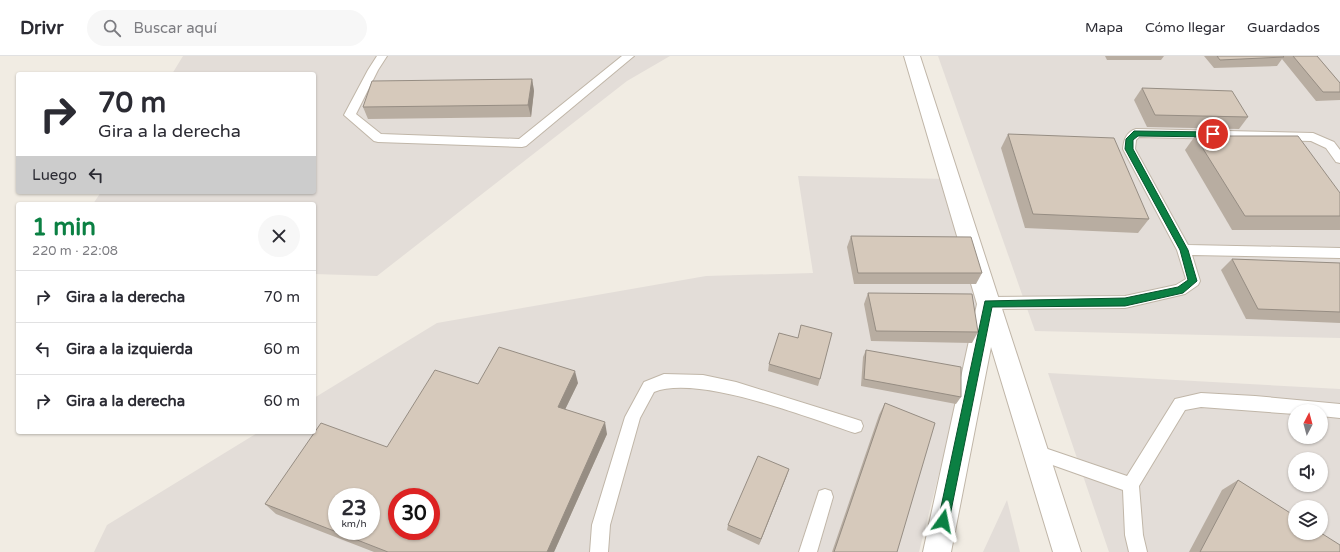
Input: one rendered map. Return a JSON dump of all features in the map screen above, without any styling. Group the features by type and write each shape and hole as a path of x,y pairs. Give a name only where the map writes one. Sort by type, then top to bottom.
{"street":[{"path":"912,56 988,303 1068,552"},
{"path":"937,552 988,303"}],"lane":[{"path":"382,56 373,70 350,116 378,138 522,143 629,56"},
{"path":"988,303 1125,302 1180,290 1193,281 1184,250 1129,149 1130,139 1136,133 1312,137 1330,145 1340,159"},
{"path":"1184,250 1340,253"},
{"path":"599,552 601,525 633,417 649,387 664,380 703,382 736,389 855,426"},
{"path":"1138,552 1134,535 1131,485 1180,404 1201,400 1255,403 1340,411"},
{"path":"1036,452 1131,485"},
{"path":"808,552 824,497"}],"shaded area":[{"path":"183,56 670,56 627,81 377,276 316,274 316,202 94,202 100,194 316,194 316,72 173,72"},
{"path":"938,56 1340,56 1340,338 1035,331"},
{"path":"798,176 949,179 983,301 919,552 94,552 107,525 256,434 316,434 316,397 437,323 706,276 813,273"},
{"path":"1048,373 1340,389 1340,552 1109,552"},
{"path":"1007,500 1020,552 983,552"}],"building":[{"path":"1217,56 1283,56 1284,57 1220,60"},
{"path":"1293,56 1317,56 1340,83 1340,92 1323,92"},
{"path":"532,79 528,105 363,107 372,81"},
{"path":"1142,88 1232,91 1248,117 1155,115"},
{"path":"1008,134 1114,138 1149,219 1033,214"},
{"path":"1195,136 1298,136 1340,193 1340,216 1245,216"},
{"path":"851,236 971,237 982,273 858,273"},
{"path":"1232,259 1340,263 1340,312 1258,309"},
{"path":"868,293 972,294 978,332 876,331"},
{"path":"801,325 832,333 820,379 769,364 779,333 798,338"},
{"path":"499,347 575,371 558,407 605,422 547,552 388,552 357,540 380,540 380,488 328,488 328,529 265,504 313,434 316,434 316,430 321,423 387,447 435,370 478,384"},
{"path":"866,350 961,367 961,397 864,379"},
{"path":"885,403 935,423 897,552 834,552"},
{"path":"758,456 789,469 761,539 728,525"},
{"path":"1238,480 1288,512 1288,540 1328,540 1328,537 1340,545 1340,552 1200,552"}],"route":[{"path":"943,521 988,303 1125,302 1180,290 1193,281 1184,250 1129,149 1130,139 1136,133 1213,134"}]}
